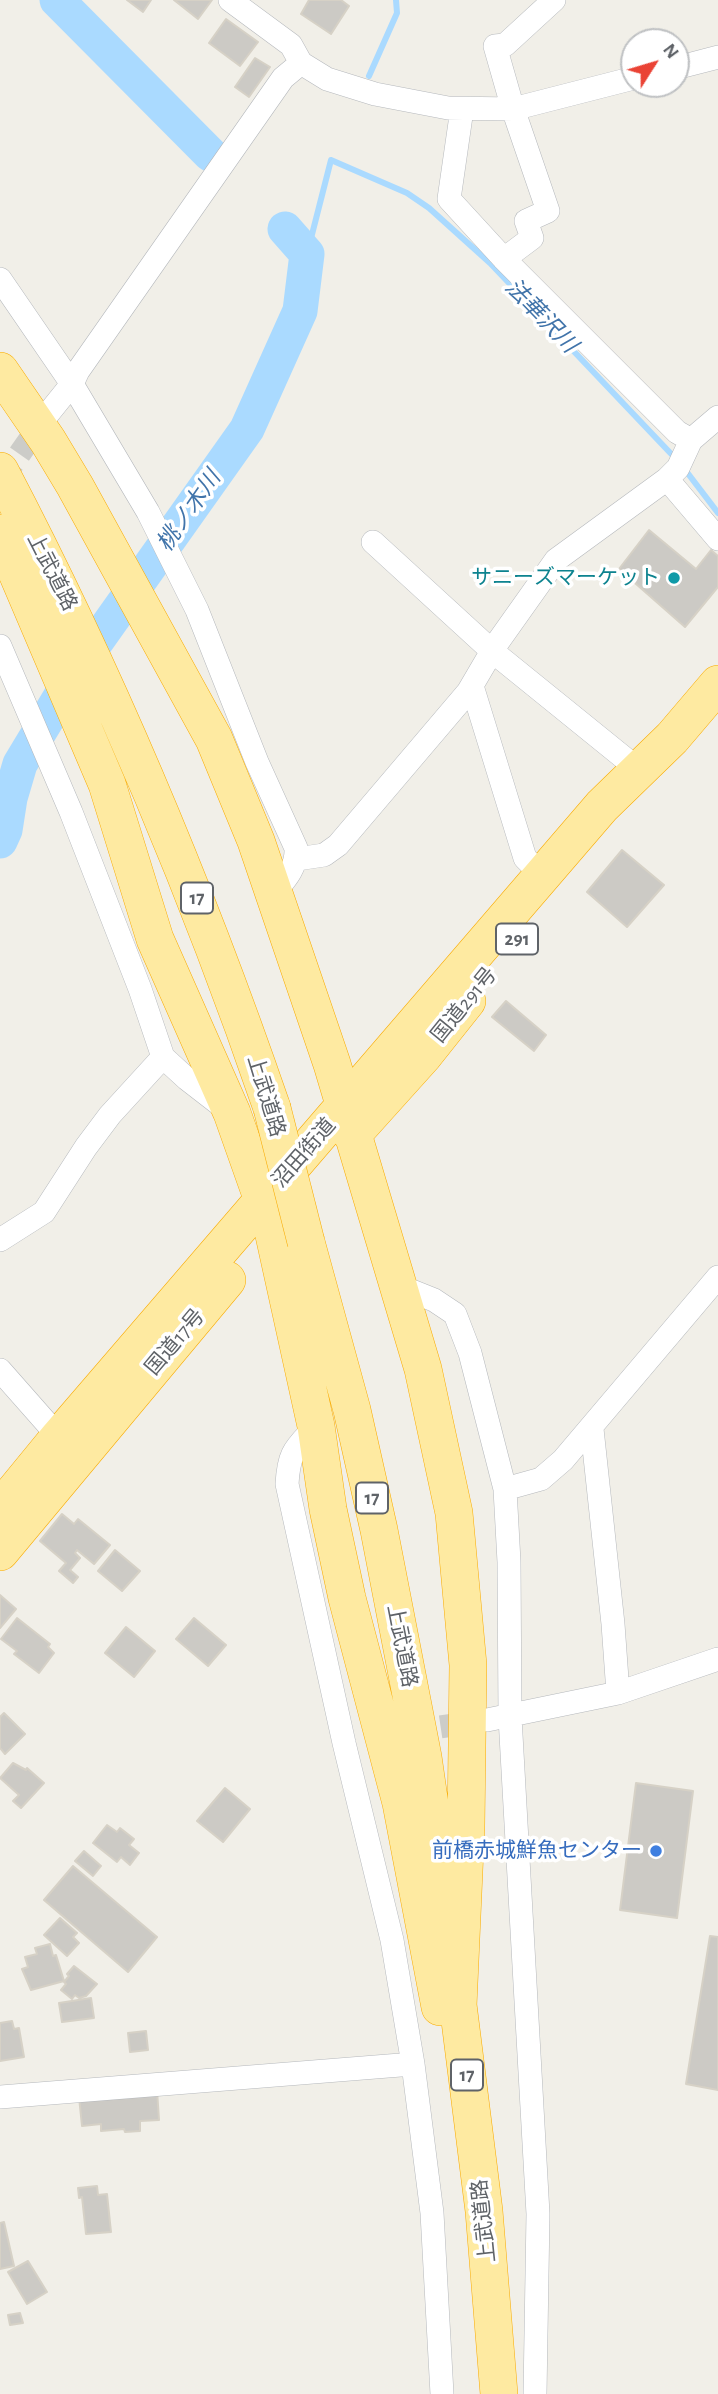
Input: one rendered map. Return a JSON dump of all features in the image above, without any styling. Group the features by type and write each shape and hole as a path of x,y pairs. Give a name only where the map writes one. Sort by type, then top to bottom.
{"highway":[{"path":"0,370 55,452 214,739 256,841 349,1120 424,1368 454,1513 468,1665 466,1826 449,2006"},
{"name":"上武道路","path":"0,471 109,693 194,891 231,988 272,1108 352,1410 379,1530 423,1757 449,2006 470,2278 474,2394"},
{"path":"0,533 107,784 155,939 232,1113 267,1213 316,1426 328,1509 347,1598 401,1803 449,2006"},
{"name":"国道291号","path":"349,1120 602,806 672,738 718,684"},
{"name":"国道291号","path":"349,1120 424,1055 638,790 672,738"},
{"name":"国道17号","path":"0,1510 59,1437 267,1213 349,1120"},
{"name":"国道17号","path":"0,1552 267,1213"},
{"name":"上武道路","path":"449,2006 484,2211 499,2394"}],"street":[{"path":"230,0 291,45 301,64 327,79 375,94 461,109 513,109 620,82"},
{"path":"504,259 532,238 526,221 548,211 513,109 495,46 505,45 554,0"},
{"path":"690,64 718,57"},
{"path":"47,415 72,384 78,371 283,78 301,64"},
{"path":"461,109 449,199 504,259 677,432 691,440"},
{"path":"0,279 72,384 126,472 197,610 257,762 296,848 297,859 273,894"},
{"path":"297,859 324,855 338,845 472,686 492,651 556,560 667,479 678,468 691,440 718,417"},
{"path":"667,479 718,539"},
{"path":"373,542 492,651 639,770"},
{"path":"0,646 71,812 141,989 163,1057 232,1113"},
{"path":"472,686 526,858 543,876"},
{"path":"0,1240 44,1212 110,1115 163,1057"},
{"path":"505,1489 541,1479 563,1460 718,1278"},
{"path":"399,1286 434,1300 454,1314 470,1353 505,1489 509,1562 510,1717 538,2214 535,2394"},
{"path":"0,1370 59,1437"},
{"path":"316,1426 288,1460 287,1484 344,1743 392,1940 413,2064 432,2213 443,2394"},
{"path":"592,1429 618,1693"},
{"path":"487,1720 618,1693 718,1658"},
{"path":"344,1743 368,1738"},
{"path":"0,2097 413,2064"}],"building":[{"path":"127,0 151,0 143,12"},
{"path":"174,0 212,0 198,19"},
{"path":"309,0 341,0 349,6 331,34 301,14"},
{"path":"226,19 258,42 240,66 209,43"},
{"path":"255,58 270,67 249,97 235,87"},
{"name":"サニーズマーケット","path":"649,530 696,569 711,550 718,556 718,587 685,627 619,569"},
{"path":"622,850 664,885 627,927 587,892"},
{"path":"506,1001 546,1035 534,1051 492,1017"},
{"path":"62,1514 74,1524 78,1519 110,1545 94,1564 77,1550 75,1553 80,1558 70,1570 78,1577 73,1583 59,1571 66,1563 40,1541"},
{"path":"115,1550 140,1571 122,1591 98,1571"},
{"path":"0,1595 16,1609 0,1628"},
{"path":"17,1618 50,1644 48,1647 54,1653 39,1673 14,1654 17,1651 1,1639"},
{"path":"194,1618 226,1645 208,1666 176,1639"},
{"path":"126,1627 155,1651 134,1677 105,1653"},
{"path":"4,1713 25,1734 5,1754 0,1748 0,1717"},
{"path":"13,1763 26,1770 27,1768 44,1783 21,1808 13,1801 19,1795 0,1778"},
{"name":"前橋赤城鮮魚センター","path":"636,1783 693,1791 677,1918 620,1910"},
{"path":"225,1788 250,1809 223,1842 197,1821"},
{"path":"107,1825 117,1832 120,1828 134,1839 129,1845 139,1853 130,1865 121,1857 117,1862 93,1843"},
{"path":"84,1851 101,1866 93,1876 75,1861"},
{"path":"73,1866 157,1937 128,1972 44,1900"},
{"path":"60,1918 77,1933 73,1937 79,1943 67,1956 44,1935"},
{"path":"710,1936 718,1937 718,2090 686,2084"},
{"path":"50,1944 64,1981 31,1990 22,1969 28,1967 25,1957 37,1954 35,1948"},
{"path":"74,1966 97,1984 86,1996 79,1998 75,1995 72,1999 61,1990 69,1976 67,1974"},
{"path":"91,1998 94,2018 62,2022 59,2003"},
{"path":"12,2021 14,2029 19,2028 24,2057 0,2061 0,2023"},
{"path":"146,2031 148,2050 130,2052 128,2033"},
{"path":"157,2090 159,2120 140,2121 140,2131 101,2131 101,2124 82,2126 79,2097"},
{"path":"97,2186 98,2195 107,2194 111,2232 86,2234 82,2197 79,2198 78,2188"},
{"path":"4,2222 14,2266 0,2269 0,2223"},
{"path":"28,2261 47,2292 27,2304 8,2272"},
{"path":"20,2313 23,2323 10,2325 8,2315"}],"waterway":[{"name":"法華沢川","path":"57,0 210,154"},
{"name":"桃ノ木川","path":"369,76 397,13 396,0"},
{"name":"法華沢川","path":"307,254 331,160 407,193 429,208 490,263 676,459"},
{"name":"桃ノ木川","path":"0,841 20,764 79,666 247,429 300,311 307,254 285,229"},
{"name":"法華沢川","path":"683,467 718,513"}],"tunnel":[{"path":"0,482 44,419"},
{"path":"407,1732 480,1721"}],"place":[{"name":"サニーズマーケット","path":"674,578"},
{"name":"前橋赤城鮮魚センター","path":"656,1851"}]}
